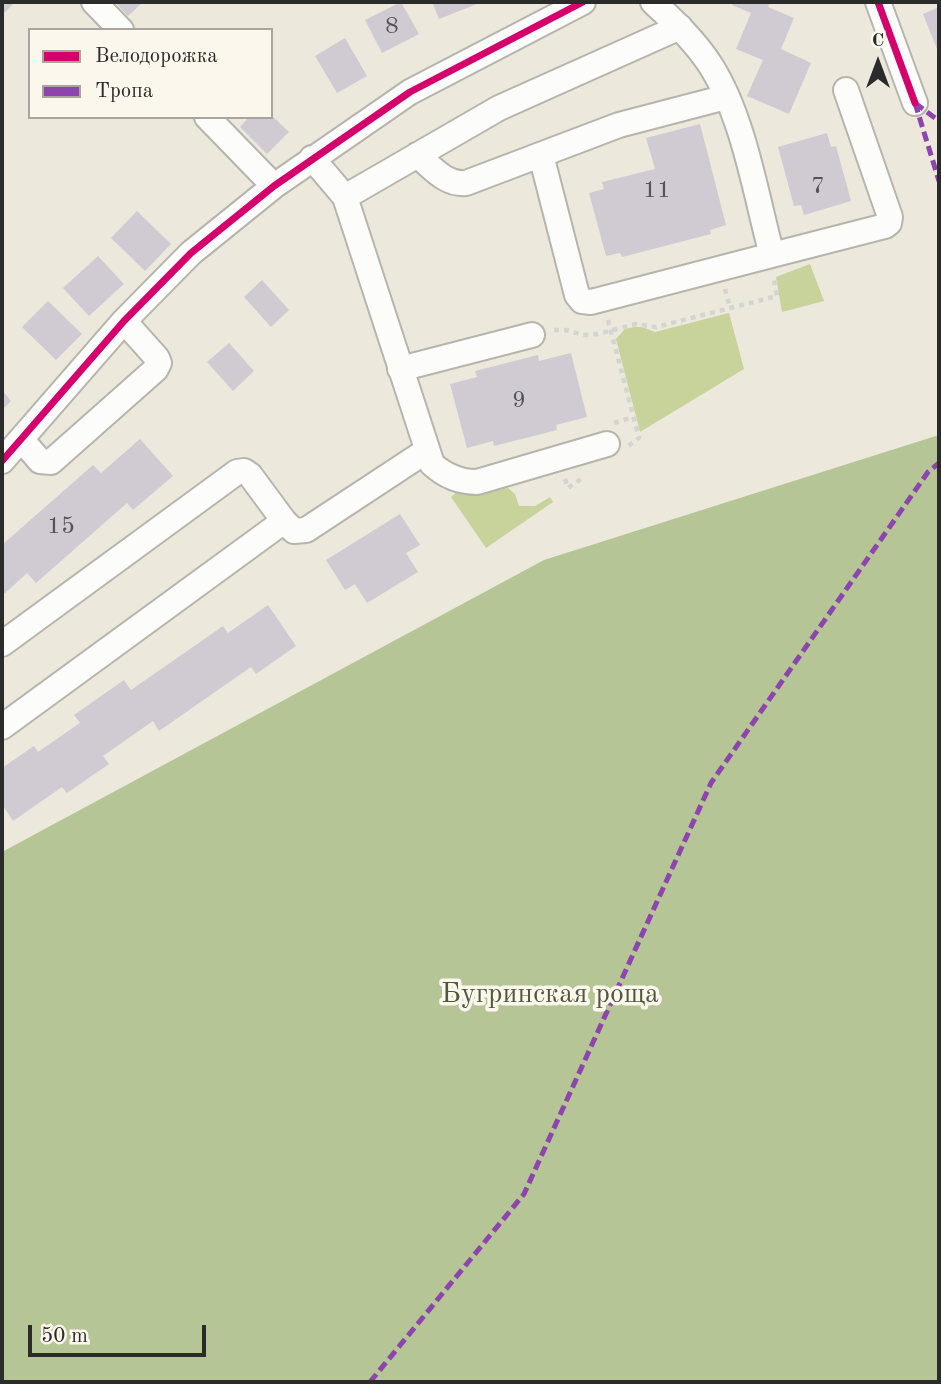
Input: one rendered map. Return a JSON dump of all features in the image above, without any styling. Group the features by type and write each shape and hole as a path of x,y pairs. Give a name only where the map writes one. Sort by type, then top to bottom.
{"street":[{"path":"94,2 119,28"},
{"path":"2,461 124,321 191,253 274,186 410,92 583,2"},
{"path":"653,2 680,27 711,66 736,118 771,256"},
{"path":"878,2 915,103"},
{"path":"345,197 499,108 680,27"},
{"path":"541,155 577,295 582,301 591,302 885,226 890,222 846,90"},
{"path":"417,155 448,181 466,183 619,125 726,97"},
{"path":"208,119 274,186"},
{"path":"312,158 345,197 432,464 464,482 477,482 559,458 613,449"},
{"path":"21,439 40,461 51,462 156,369 159,363 157,358 124,321"},
{"path":"400,369 532,335"},
{"path":"2,644 237,472 244,471 250,475 294,531 306,530 426,451"},
{"path":"2,727 284,521"}],"path":[{"path":"532,335 551,330 566,330 583,335 635,324 656,327 777,296 771,256"},
{"path":"603,299 639,438 613,449"},
{"path":"559,458 568,488 588,474"}],"green space":[{"path":"810,264 824,301 782,312 776,277"},
{"path":"729,313 744,369 640,432 616,339 625,329 642,327 655,332"},
{"name":"Бугринская роща","path":"939,435 939,1382 2,1382 2,852 544,560"},
{"path":"508,488 515,494 519,506 535,506 550,497 553,502 486,548 451,497 457,492 471,494"}],"building":[{"path":"2,2 15,2 2,15"},
{"path":"115,2 143,2 128,16"},
{"path":"401,2 419,34 382,53 365,20"},
{"path":"432,2 482,2 439,19"},
{"path":"733,2 770,2 768,7 794,18 781,49 811,63 789,114 747,96 763,60 736,49 751,13 732,5"},
{"path":"939,7 939,54 923,14"},
{"path":"345,38 367,76 337,93 315,56"},
{"path":"273,117 289,132 267,154 240,127 247,119 273,119"},
{"path":"700,124 726,225 710,230 711,234 622,257 620,253 606,256 589,193 604,189 602,182 655,169 646,138"},
{"path":"827,133 831,147 836,146 851,201 804,215 801,205 794,206 778,147"},
{"path":"137,211 171,244 145,271 111,238"},
{"path":"98,256 124,284 89,316 63,288"},
{"path":"262,280 289,310 271,327 244,297"},
{"path":"48,301 82,334 56,360 22,327"},
{"path":"229,343 254,371 233,391 207,362"},
{"path":"571,353 587,417 556,425 557,430 494,446 493,441 467,448 450,384 477,377 475,371 538,355 539,361"},
{"path":"2,390 11,401 2,410"},
{"path":"140,439 173,476 133,510 127,503 36,583 27,573 2,596 2,545 93,465 101,473"},
{"path":"400,514 420,545 406,553 418,572 367,603 355,584 345,590 326,560"},
{"path":"268,605 296,646 256,674 251,667 159,731 153,721 103,756 109,764 67,793 62,787 13,821 2,804 2,768 34,746 38,752 80,723 74,715 124,680 131,690 223,626 228,633"}],"marked path":[{"path":"915,103 939,181"},
{"path":"915,103 939,121"},
{"path":"370,1382 524,1194 711,783 928,472 939,463"}],"cycle path":[{"path":"2,461 124,321 191,253 274,186 410,92 583,2"},
{"path":"878,2 915,103"}]}
